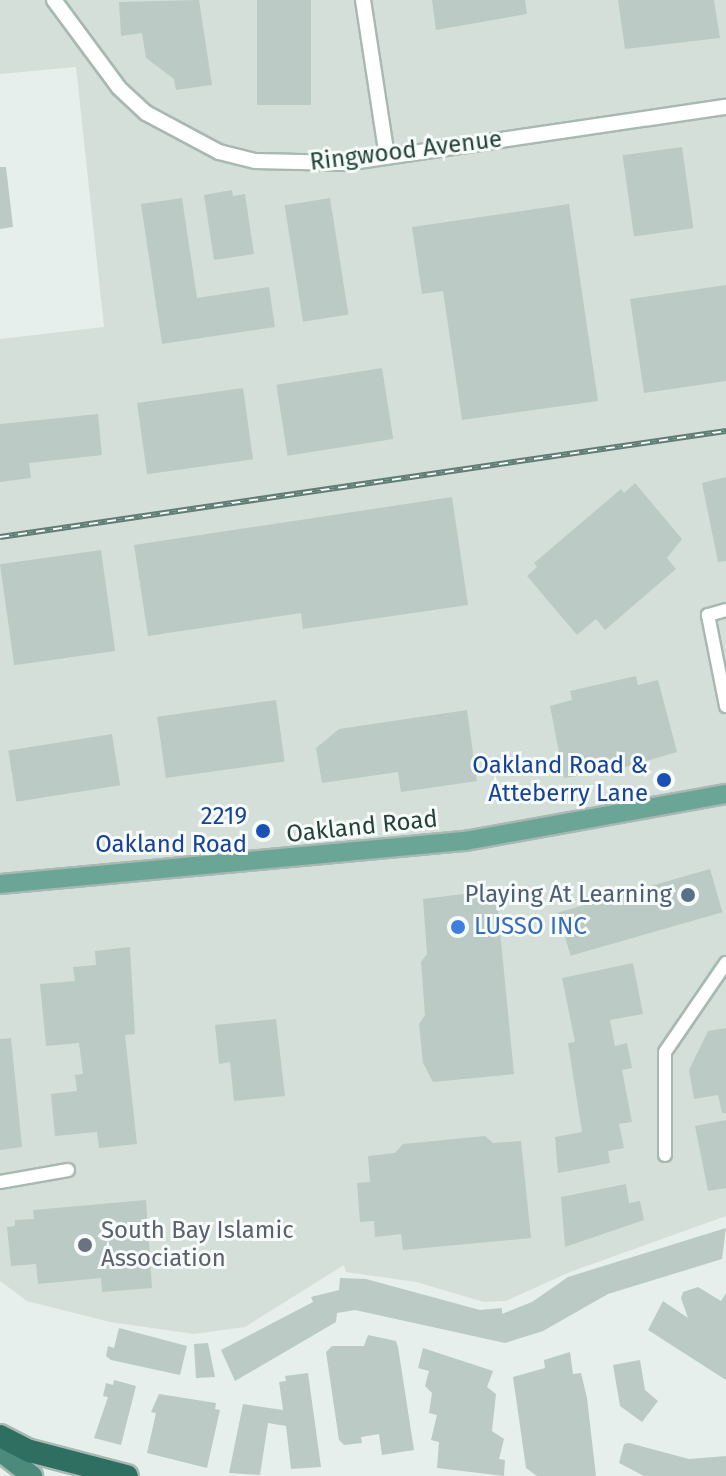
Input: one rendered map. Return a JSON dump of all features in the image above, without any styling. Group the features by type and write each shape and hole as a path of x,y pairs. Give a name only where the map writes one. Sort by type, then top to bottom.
{"highway":[{"path":"0,1436 30,1451 127,1476"},
{"path":"0,1451 32,1476"}],"main road":[{"name":"Oakland Road","path":"0,884 465,841 726,794"}],"street":[{"name":"Ringwood Avenue","path":"54,0 119,88 178,134 219,152 287,165 387,156 726,107"},
{"path":"363,0 387,156"},
{"path":"726,610 708,615 726,706"},
{"path":"665,1155 665,1052 724,969"},
{"path":"0,1182 68,1170"}],"shaded area":[{"path":"0,0 726,0 726,1216 570,1272 506,1301 484,1302 416,1282 346,1272 344,1265 245,1327 194,1334 110,1322 27,1301 0,1281 0,339 104,327 76,67 0,74"}],"building":[{"path":"199,0 212,85 176,90 174,79 146,58 142,33 121,36 119,2"},
{"path":"257,0 311,0 311,105 257,105"},
{"path":"432,0 525,0 527,14 436,30"},
{"path":"618,0 714,0 720,38 625,49"},
{"path":"682,147 693,228 634,237 623,155"},
{"path":"0,167 6,167 13,227 0,229"},
{"path":"232,190 233,196 245,194 254,254 214,260 204,195"},
{"path":"182,198 197,298 269,287 275,327 162,344 141,204"},
{"path":"330,198 348,315 303,322 285,205"},
{"path":"569,204 598,401 462,420 443,291 422,294 412,227"},
{"path":"726,285 726,381 644,393 630,299"},
{"path":"382,368 393,439 288,456 276,385"},
{"path":"243,388 253,459 147,474 137,403"},
{"path":"98,414 102,455 29,463 31,478 0,482 0,424"},
{"path":"726,477 726,561 718,562 702,483"},
{"path":"635,483 682,539 667,558 676,569 605,630 596,619 577,635 527,576 537,567 534,563 621,489 624,493"},
{"path":"452,497 468,605 303,629 301,613 148,636 134,545"},
{"path":"101,550 115,651 14,665 0,564"},
{"path":"636,676 638,685 658,680 677,752 612,771 564,778 550,706 572,700 570,691"},
{"path":"276,700 285,761 166,778 157,717"},
{"path":"467,710 477,781 401,792 398,772 322,783 316,748 339,729"},
{"path":"112,734 120,785 16,802 8,750"},
{"path":"710,869 722,912 571,956 558,913"},
{"path":"496,890 514,1074 433,1082 423,1063 419,1024 425,1015 421,962 427,954 423,899"},
{"path":"130,947 135,1034 125,1035 137,1144 99,1148 97,1132 55,1136 51,1094 77,1091 75,1075 83,1074 79,1043 46,1046 40,984 75,981 73,967 96,965 95,951"},
{"path":"633,963 643,1014 610,1020 615,1046 627,1043 632,1068 622,1070 632,1122 619,1124 624,1148 608,1151 610,1163 558,1173 555,1137 582,1132 568,1043 575,1042 562,978"},
{"path":"276,1019 285,1096 234,1101 230,1062 219,1064 215,1025"},
{"path":"726,1028 726,1113 722,1113 718,1095 694,1099 689,1070 708,1031"},
{"path":"11,1038 22,1147 0,1150 0,1039"},
{"path":"726,1120 726,1188 708,1191 695,1126"},
{"path":"485,1136 493,1143 521,1141 531,1238 403,1250 401,1234 375,1237 374,1221 360,1222 357,1183 370,1182 368,1156 395,1153 403,1144"},
{"path":"626,1184 629,1203 640,1201 644,1220 565,1247 561,1197"},
{"path":"146,1200 152,1288 102,1292 101,1278 38,1284 36,1264 11,1266 7,1227 15,1226 15,1220 34,1219 33,1210"},
{"path":"726,1228 722,1259 608,1294 543,1331 505,1343 355,1310 337,1313 336,1322 235,1381 221,1350 313,1302 311,1297 339,1290 340,1278 366,1279 480,1310 502,1308 502,1314 532,1302 568,1277"},
{"path":"698,1287 721,1301 726,1293 726,1380 648,1330 663,1301 688,1318 681,1298 683,1292"},
{"path":"119,1328 187,1346 180,1375 111,1360 106,1356 108,1346 114,1348"},
{"path":"368,1335 396,1341 414,1450 382,1455 379,1434 361,1437 362,1443 344,1445 339,1440 326,1352 332,1346 364,1346"},
{"path":"208,1343 215,1377 196,1378 194,1344"},
{"path":"423,1348 493,1371 487,1387 496,1394 492,1431 504,1439 499,1459 505,1460 504,1476 437,1468 439,1442 431,1440 437,1415 429,1413 432,1393 425,1386 429,1371 418,1368"},
{"path":"570,1352 573,1374 581,1373 587,1398 596,1476 537,1476 526,1468 513,1377 545,1368 544,1360"},
{"path":"640,1360 645,1390 658,1401 642,1422 620,1406 613,1365"},
{"path":"308,1373 321,1467 291,1469 286,1426 268,1423 260,1475 229,1473 243,1404 283,1410 279,1382 286,1381 285,1376"},
{"path":"114,1380 136,1386 121,1445 94,1438 108,1397 103,1396 106,1383 113,1385"},
{"path":"159,1394 216,1403 215,1409 220,1410 207,1468 147,1453 156,1413 151,1412"},
{"path":"624,1444 689,1459 726,1456 726,1476 644,1476 619,1463"}],"railway":[{"path":"0,537 726,431"}],"place":[{"name":"Oakland Road & Atteberry Lane","path":"664,780"},
{"name":"2219 Oakland Road","path":"263,831"},
{"name":"Playing At Learning","path":"688,895"},
{"name":"LUSSO INC","path":"458,927"},
{"name":"South Bay Islamic Association","path":"85,1245"}]}
